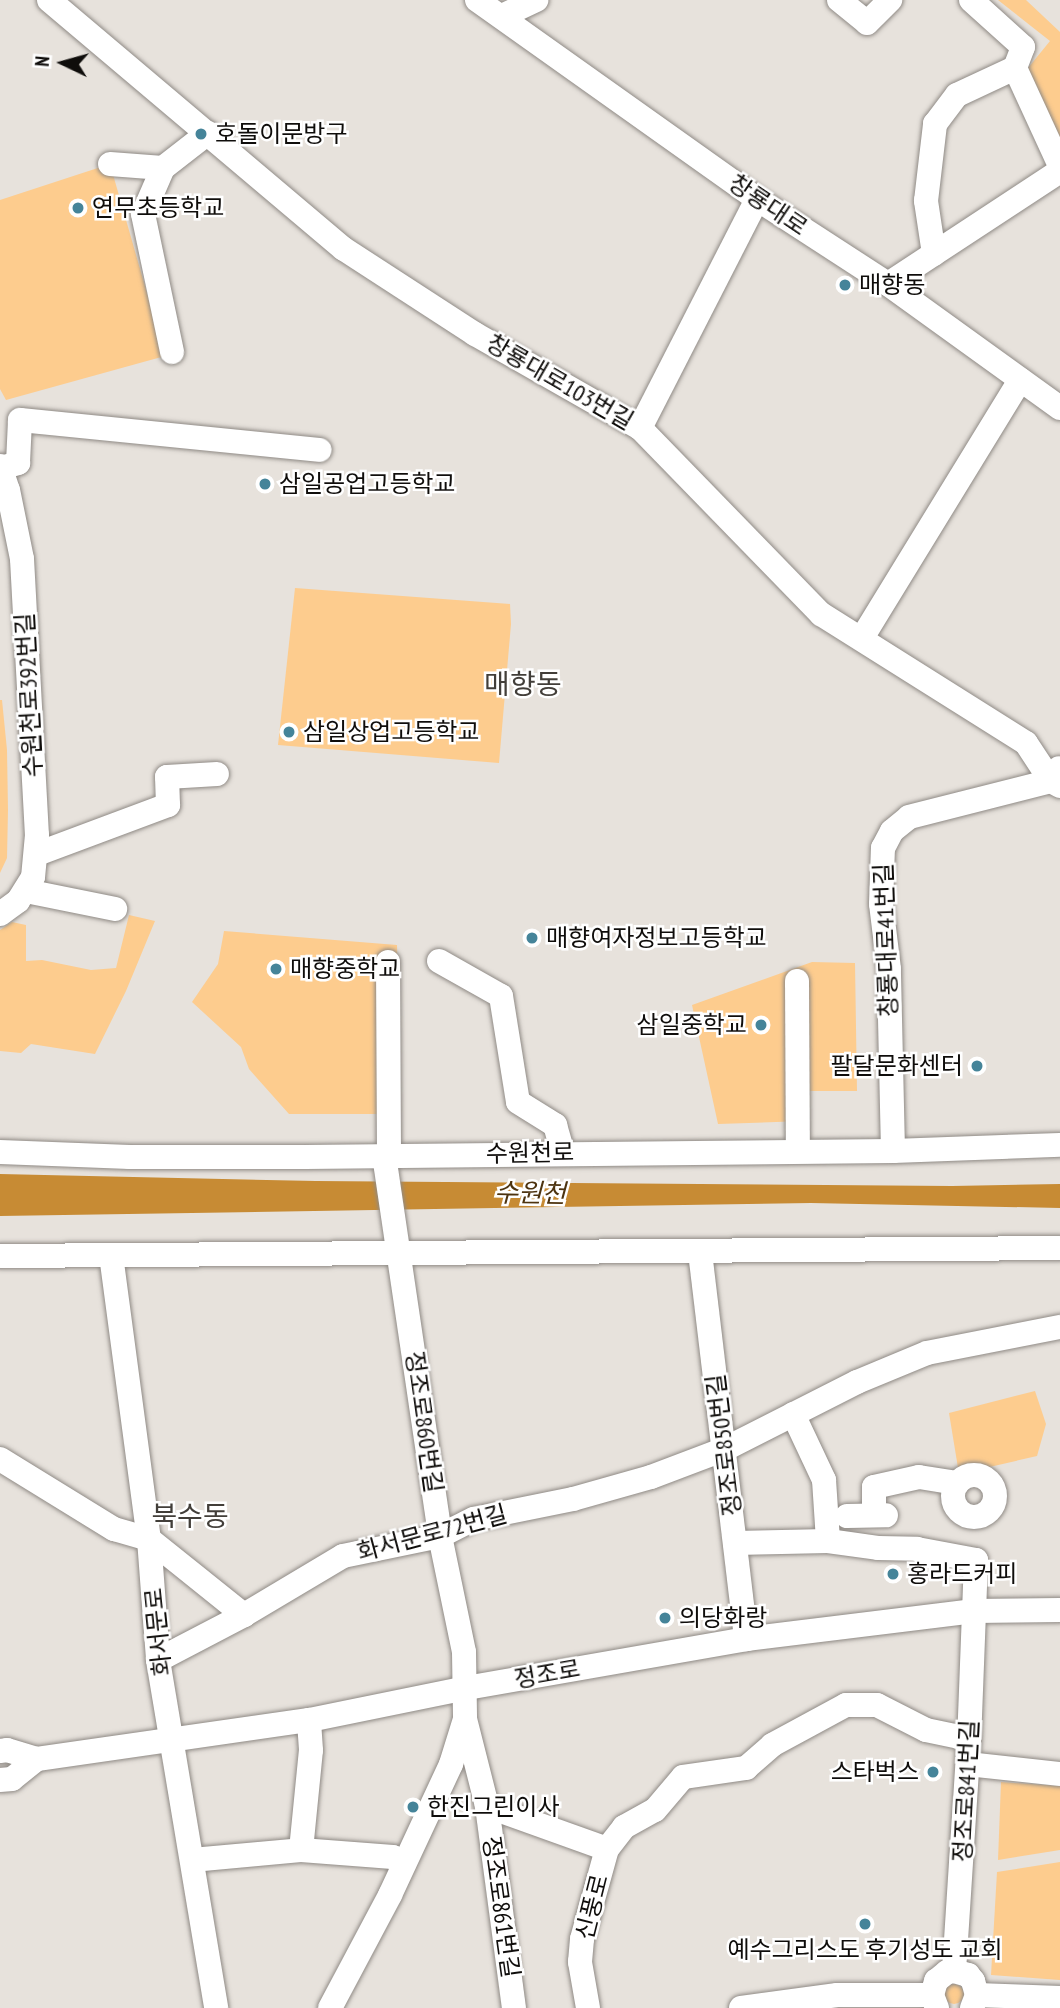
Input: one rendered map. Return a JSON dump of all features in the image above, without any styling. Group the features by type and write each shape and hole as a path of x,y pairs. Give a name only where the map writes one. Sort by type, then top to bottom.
{"street":[{"name":"창룡대로103번길","path":"49,0 344,248 475,334 640,428 821,614 1026,743 1057,778"},
{"name":"창룡대로","path":"477,0 757,199 888,284 1060,408"},
{"path":"502,16 536,0"},
{"path":"839,0 867,23 890,0"},
{"path":"888,284 1060,169 1019,58 971,0"},
{"path":"934,254 926,201 935,124 957,95 1019,58"},
{"path":"172,352 143,214 163,168 208,133"},
{"path":"110,164 163,168"},
{"path":"640,428 757,199"},
{"path":"862,638 1020,380"},
{"path":"1,467 18,463 20,420 320,450"},
{"name":"수원천로392번길","path":"1,467 22,559 37,854 33,877 26,891"},
{"path":"37,854 168,806 167,777 217,774"},
{"name":"창룡대로41번길","path":"893,1152 889,969 881,904 883,848 892,831 909,817 1057,778"},
{"path":"0,914 26,891 115,909"},
{"path":"439,961 501,996 518,1102 555,1125 563,1153"},
{"name":"정조로860번길","path":"388,962 386,1157 440,1536 464,1652 466,1688"},
{"path":"797,981 797,1151"},
{"name":"수원천로","path":"0,1152 130,1157 386,1157 563,1153 893,1152 1060,1145"},
{"path":"0,1256 111,1255 397,1242 700,1252 1060,1248"},
{"name":"정조로850번길","path":"700,1252 746,1639"},
{"name":"화서문로","path":"111,1255 149,1539 158,1660 215,2008"},
{"name":"화서문로72번길","path":"158,1660 244,1615 343,1556 440,1536 474,1519 573,1499 651,1477 725,1449 857,1382 927,1353 1060,1327"},
{"path":"793,1414 824,1480 828,1541"},
{"path":"0,1459 114,1529 149,1539 244,1615"},
{"path":"846,1516 880,1515 874,1487 919,1477 958,1483 976,1475 993,1486 993,1506 976,1517 963,1514 954,1503 958,1483"},
{"name":"정조로841번길","path":"954,1971 970,1739 976,1517"},
{"path":"735,1543 828,1541 878,1548 917,1549 976,1560"},
{"name":"정조로","path":"0,1751 6,1750 37,1759 309,1720 466,1688 746,1639 974,1611 1060,1610"},
{"name":"정조로861번길","path":"466,1688 465,1720 487,1806 514,2008"},
{"path":"607,1849 624,1827 655,1810 683,1777 746,1768 772,1745 846,1705 877,1705 926,1730 970,1739"},
{"path":"301,1850 311,1750 309,1720"},
{"path":"330,2008 404,1864 451,1764 465,1720"},
{"name":"정조로","path":"0,1780 12,1779 37,1759"},
{"path":"968,1764 1060,1774"},
{"name":"정조로861번길","path":"487,1806 607,1849"},
{"name":"신풍로","path":"588,2008 580,1962 582,1939 607,1849"},
{"path":"192,1860 301,1850 393,1857 404,1864"},
{"path":"741,2008 837,1995 934,2002 932,1988 941,1975 954,1971 968,1975 975,2002 1060,1998"}],"shaded area":[{"path":"998,0 1026,0 1060,32 1060,145 1028,68 1050,41"},
{"path":"110,164 165,356 6,400 0,389 0,200"},
{"path":"295,588 510,604 511,624 499,763 278,745"},
{"path":"0,700 7,750 8,810 7,858 0,873"},
{"path":"129,915 155,921 126,991 95,1054 31,1044 21,1053 0,1051 0,930 12,922 26,925 26,961 42,960 91,970 116,968"},
{"path":"224,931 397,945 400,1114 289,1114 249,1069 241,1047 192,1002 218,964"},
{"path":"812,962 855,963 857,1091 802,1091 804,1121 718,1124 692,1005"},
{"path":"1035,1391 1046,1424 1037,1456 959,1474 949,1413"},
{"path":"1001,1782 1060,1786 1060,1850 998,1860"},
{"path":"1060,1862 1060,1980 991,1975 997,1872"},
{"path":"950,1984 958,1984 964,1994 958,2004 950,2004 944,1998 944,1990"}],"water":[{"name":"수원천","path":"0,1174 316,1181 952,1186 1060,1184 1060,1208 811,1203 0,1216"}],"place":[{"name":"호돌이문방구","path":"201,134"},
{"name":"연무초등학교","path":"78,208"},
{"name":"매향동","path":"845,285"},
{"name":"삼일공업고등학교","path":"265,484"},
{"name":"삼일상업고등학교","path":"289,732"},
{"name":"매향여자정보고등학교","path":"532,938"},
{"name":"매향중학교","path":"276,969"},
{"name":"삼일중학교","path":"761,1025"},
{"name":"팔달문화센터","path":"977,1066"},
{"name":"홍라드커피","path":"893,1574"},
{"name":"의당화랑","path":"665,1618"},
{"name":"스타벅스","path":"933,1772"},
{"name":"한진그린이사","path":"413,1807"},
{"name":"예수그리스도 후기성도 교회","path":"865,1924"}],"district":[{"name":"매향동","path":"523,684"},
{"name":"북수동","path":"190,1516"}]}
